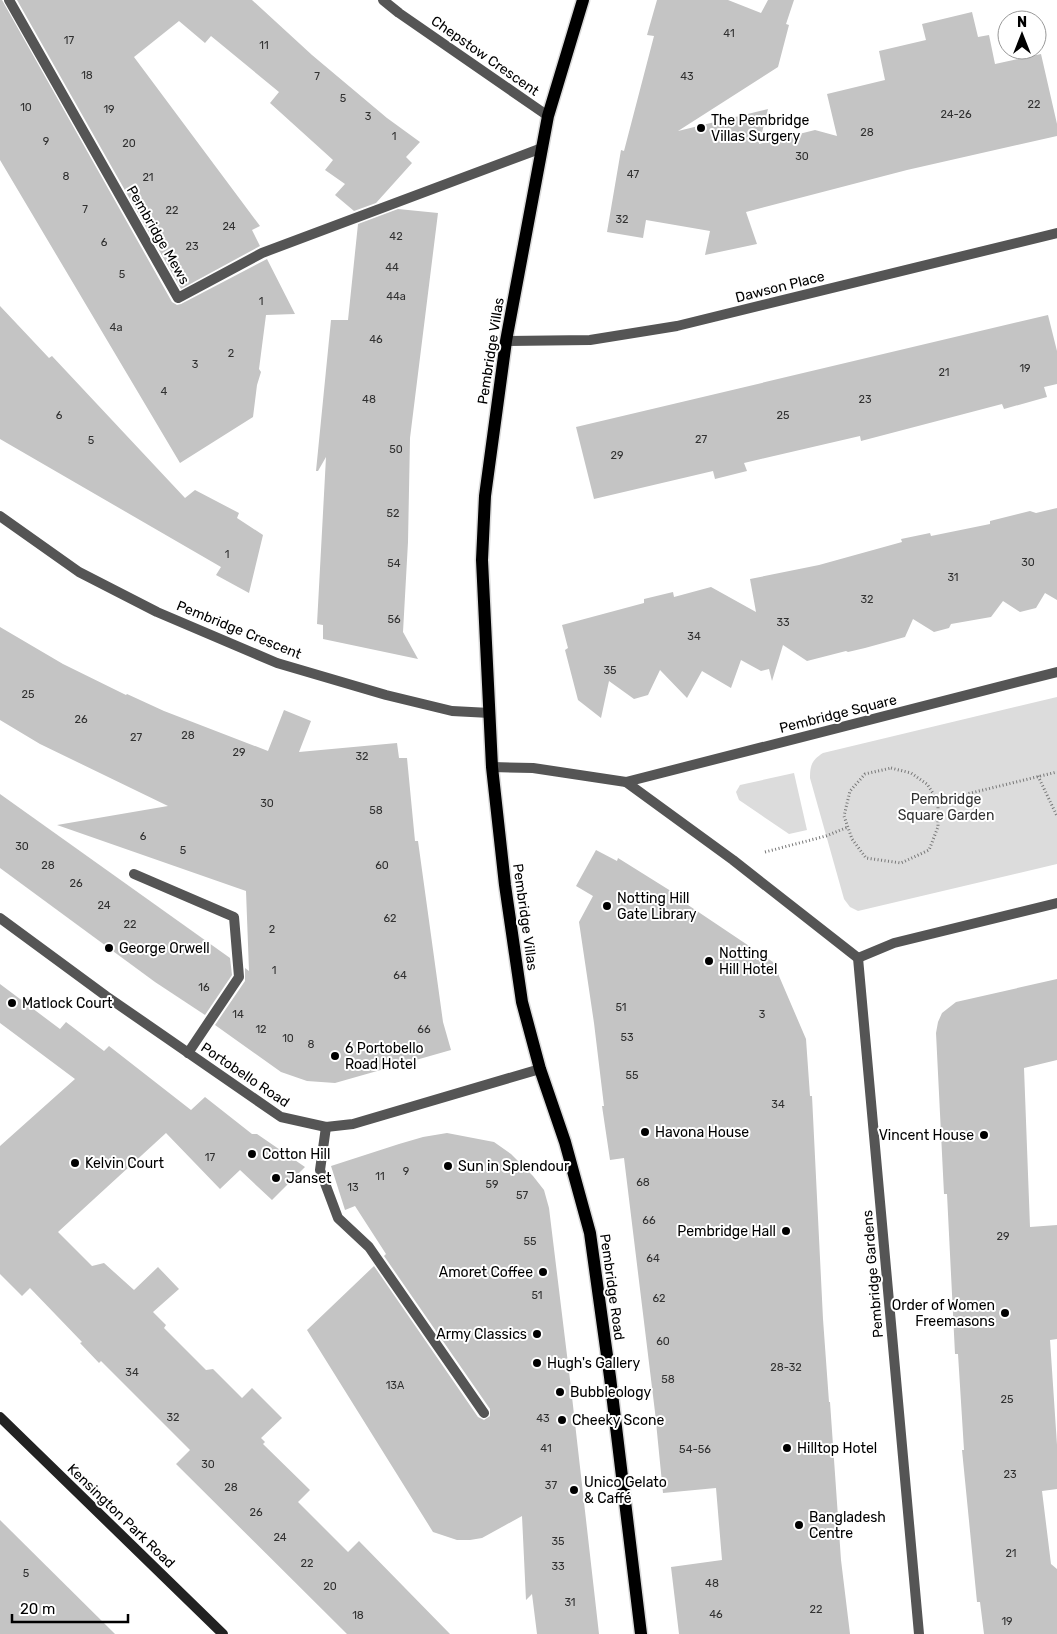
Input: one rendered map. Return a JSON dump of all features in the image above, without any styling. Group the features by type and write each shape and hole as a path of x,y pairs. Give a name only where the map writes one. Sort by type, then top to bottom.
{"main road":[{"name":"Pembridge Villas","path":"490,713 485,650 482,560 485,496 506,341 548,116 583,0"},
{"path":"490,713 492,767"},
{"name":"Pembridge Villas","path":"492,767 505,884 522,1002 540,1068"},
{"name":"Pembridge Road","path":"540,1068 566,1142 590,1233 610,1377 641,1634"},
{"name":"Kensington Park Road","path":"0,1417 224,1634"}],"street":[{"name":"Pembridge Mews","path":"9,0 178,298 262,253 542,148"},
{"name":"Chepstow Crescent","path":"383,0 548,116"},
{"name":"Dawson Place","path":"506,341 590,340 677,326 1057,233"},
{"name":"Pembridge Crescent","path":"0,516 79,572 157,612 277,662 386,695 452,711 490,713"},
{"name":"Pembridge Square","path":"492,767 533,768 626,782 1057,672"},
{"name":"Pembridge Square","path":"626,782 733,860 858,958"},
{"path":"134,874 234,917 239,977 188,1053"},
{"path":"858,958 894,943 1057,903"},
{"name":"Portobello Road","path":"0,918 106,996 281,1117 326,1127 353,1124 540,1068"},
{"name":"Pembridge Gardens","path":"858,958 919,1634"},
{"path":"326,1127 320,1170 338,1218 369,1247 484,1413"}],"path":[{"path":"892,768 911,773 927,784 938,801 938,827 929,850 902,863 866,858 852,840 844,816 850,791 865,774 892,768"},
{"path":"938,801 1057,772"},
{"path":"1038,776 1057,816"},
{"path":"733,860 826,836 848,827"}],"green space":[{"name":"Pembridge Square Garden","path":"1057,697 1057,864 858,911 850,907 844,899 810,778 811,766 816,758 823,753"},
{"path":"794,773 807,830 789,834 739,800 736,792 740,785"}],"building":[{"path":"0,0 2,0 172,302 177,305 181,304 267,259 295,314 266,315 259,369 261,372 257,385 253,417 180,463 0,160"},
{"path":"17,0 252,0 312,55 387,118 420,142 406,157 412,163 376,203 354,211 335,195 345,184 325,170 333,160 270,103 279,92 211,36 205,43 179,21 134,57 260,226 252,230 260,246 181,289"},
{"path":"657,0 728,0 761,13 768,0 794,0 786,24 789,25 778,67 678,131 768,109 759,144 815,130 837,136 827,94 885,80 879,51 926,40 922,24 972,12 978,37 989,35 995,64 1013,60 1042,60 1057,124 1057,136 907,170 746,212 757,244 705,255 710,231 646,220 643,238 607,232 621,150 624,151 654,36 647,35"},
{"path":"398,209 438,213 410,438 408,542 403,632 418,659 323,639 323,625 317,624 326,457 318,471 316,471 331,320 348,320 358,224"},
{"path":"0,306 49,358 52,356 185,498 195,490 239,513 237,518 263,535 249,593 216,575 221,567 0,439"},
{"path":"1048,315 1057,351 1057,384 1044,387 1047,397 1004,409 1002,404 861,441 860,436 744,463 747,471 715,479 713,471 594,499 576,427"},
{"path":"1057,508 1057,600 1045,593 1036,608 1020,612 1003,601 991,617 951,624 949,628 934,632 913,619 905,637 807,661 783,645 772,681 769,669 761,671 741,660 731,688 702,671 687,698 660,670 648,695 634,699 609,681 601,718 578,700 565,650 568,648 562,625 644,603 644,599 673,592 674,597 711,587 756,612 750,579 819,565 902,542 901,539 930,533 931,536 990,524 990,521 1030,511 1036,513"},
{"path":"0,627 63,664 126,695 268,751 284,710 311,721 299,752 397,743 399,758 407,758 415,841 418,841 443,1022 451,1050 335,1083 307,1081 281,1072 215,1025 245,981 245,968 249,971 246,891 57,825 168,806 40,744 0,720"},
{"path":"0,794 230,958 232,975 205,1015 155,982 0,868"},
{"path":"596,850 617,861 618,858 690,903 688,905 773,962 806,1039 810,1096 812,1096 829,1402 841,1560 850,1634 679,1634 671,1567 722,1560 716,1488 663,1493 624,1158 610,1160 602,1106 604,1106 594,1023 579,922 593,896 576,886"},
{"path":"1057,979 1057,1060 1024,1068 1030,1227 1057,1225 1057,1339 1050,1340 1057,1445 1057,1489 1042,1491 1051,1564 1057,1569 1057,1634 984,1634 980,1602 977,1602 962,1450 964,1450 958,1354 955,1354 947,1194 944,1194 936,1033 942,1013 956,1002"},
{"path":"0,984 60,1029 66,1022 104,1051 109,1046 191,1110 205,1097 252,1134 257,1134 305,1167 272,1200 240,1170 220,1189 166,1133 58,1232 92,1266 104,1263 134,1290 158,1267 179,1289 153,1312 166,1325 164,1328 206,1370 213,1369 242,1398 252,1388 282,1418 261,1438 265,1442 263,1444 310,1490 298,1502 348,1552 359,1541 450,1634 347,1634 176,1464 190,1450 101,1361 99,1363 80,1343 82,1342 30,1288 22,1296 0,1274 0,1146 75,1079 0,1023"},
{"path":"447,1133 494,1142 511,1154 544,1190 549,1208 599,1634 537,1634 532,1594 526,1600 522,1516 482,1538 457,1540 433,1532 307,1330 374,1266 478,1417 484,1420 490,1416 490,1409 384,1256 386,1254 355,1206 345,1210 331,1166 423,1137"},
{"path":"0,1520 115,1634 0,1634"}],"place":[{"name":"The Pembridge Villas Surgery","path":"701,128"},
{"name":"Notting Hill Gate Library","path":"607,906"},
{"name":"George Orwell","path":"109,948"},
{"name":"Notting Hill Hotel","path":"709,961"},
{"name":"Matlock Court","path":"12,1003"},
{"name":"6 Portobello Road Hotel","path":"335,1056"},
{"name":"Havona House","path":"645,1132"},
{"name":"Vincent House","path":"984,1135"},
{"name":"Cotton Hill","path":"252,1154"},
{"name":"Kelvin Court","path":"75,1163"},
{"name":"Sun in Splendour","path":"448,1166"},
{"name":"Janset","path":"276,1178"},
{"name":"Pembridge Hall","path":"786,1231"},
{"name":"Amoret Coffee","path":"543,1272"},
{"name":"Order of Women Freemasons","path":"1005,1313"},
{"name":"Army Classics","path":"537,1334"},
{"name":"Hugh's Gallery","path":"537,1363"},
{"name":"Bubbleology","path":"560,1392"},
{"name":"Cheeky Scone","path":"562,1420"},
{"name":"Hilltop Hotel","path":"787,1448"},
{"name":"Unico Gelato & Caffé","path":"574,1490"},
{"name":"Bangladesh Centre","path":"799,1525"}]}
